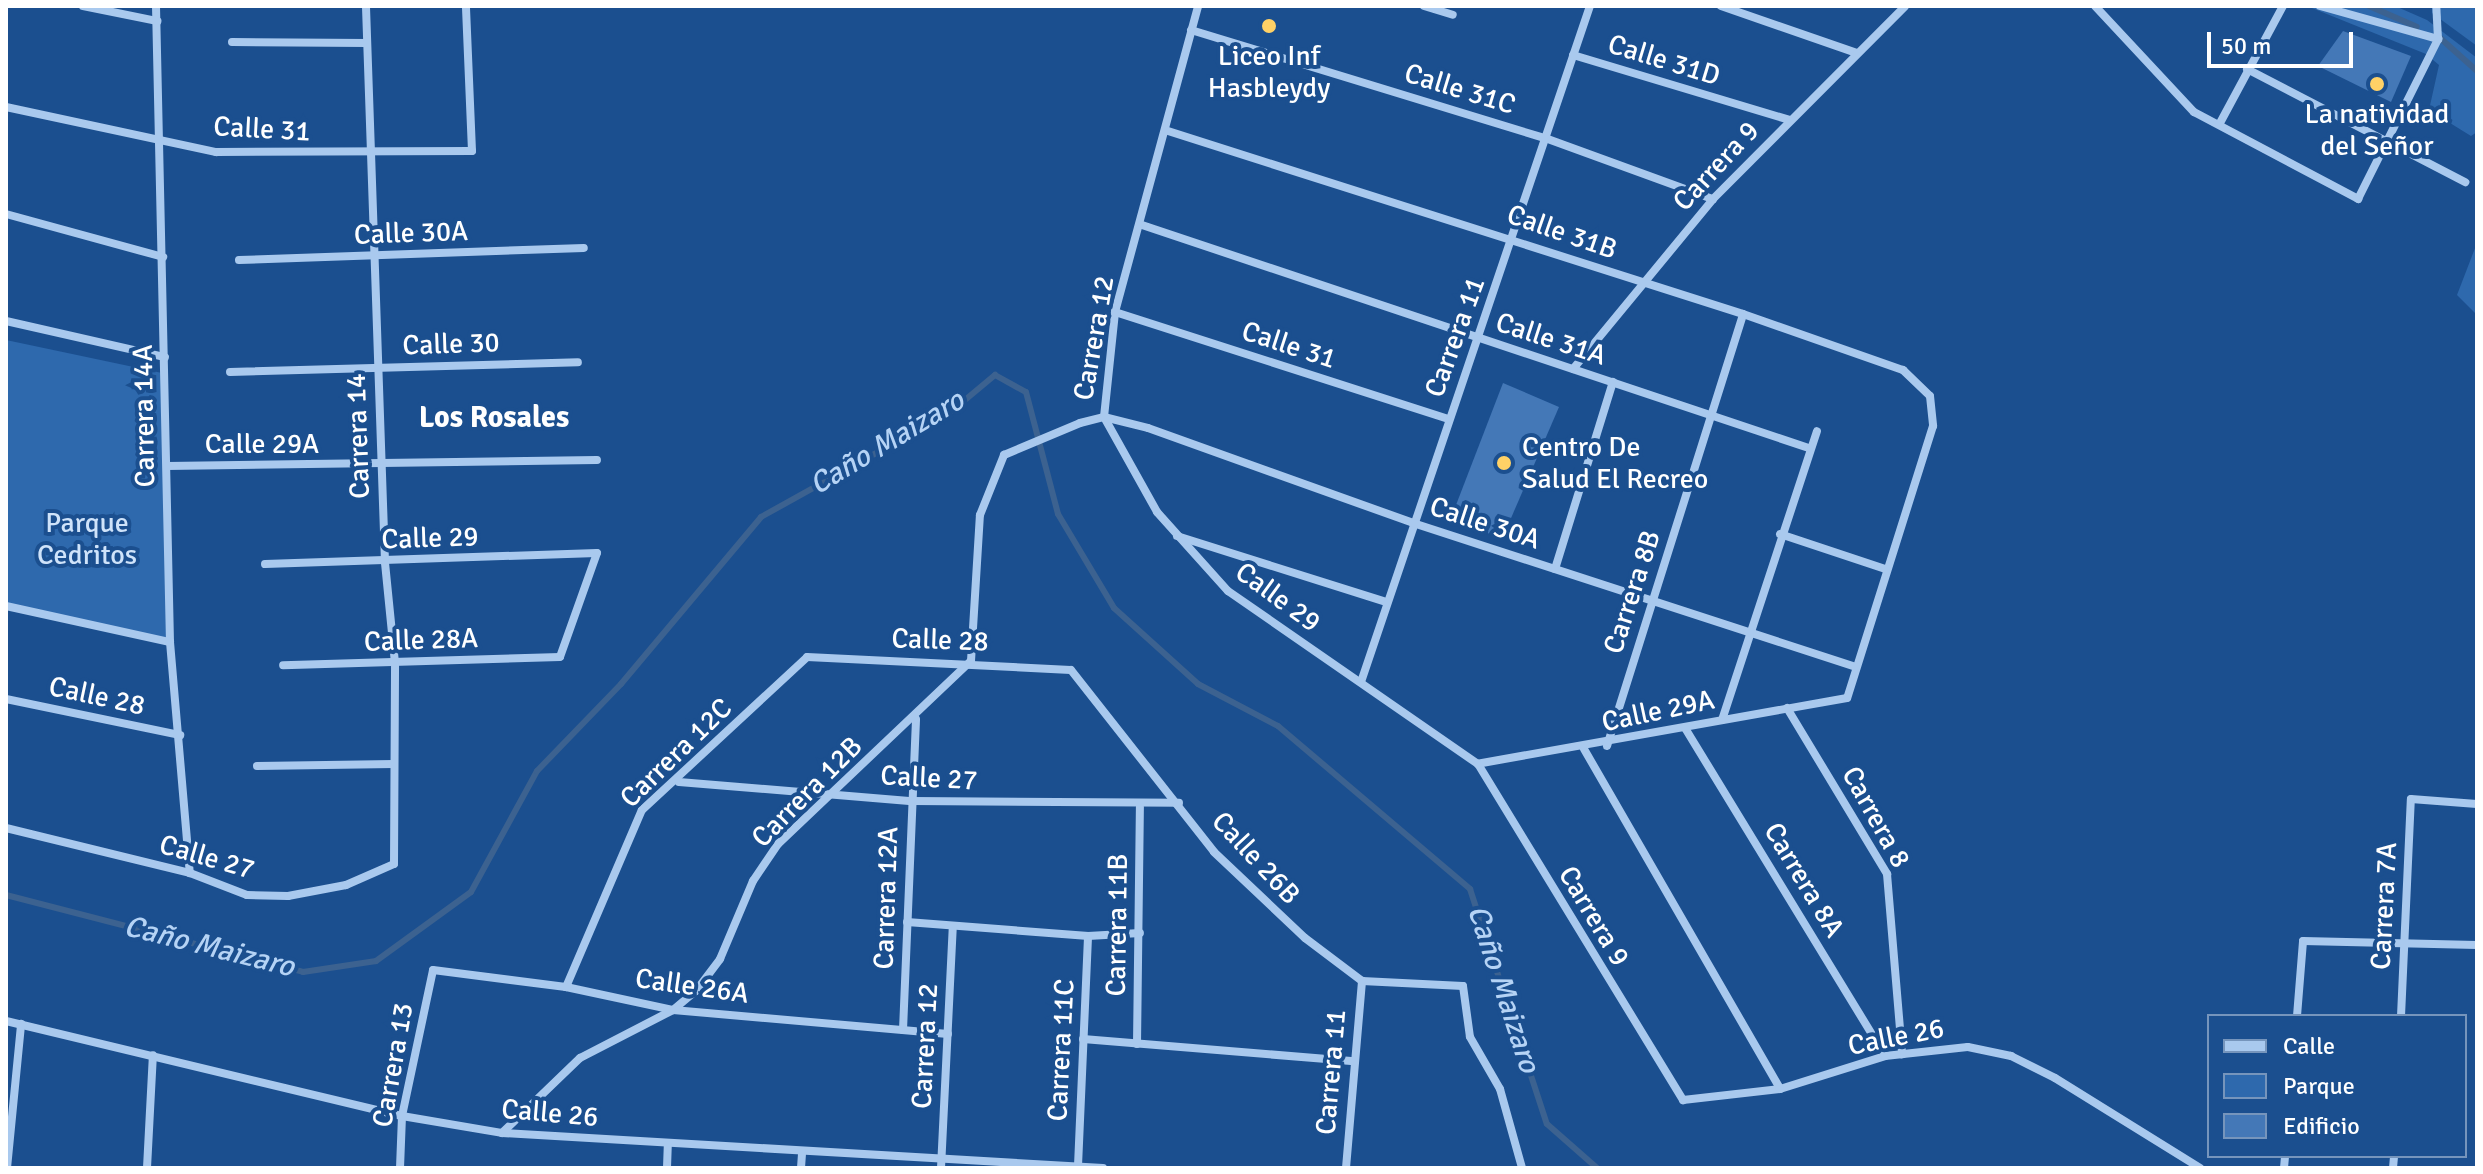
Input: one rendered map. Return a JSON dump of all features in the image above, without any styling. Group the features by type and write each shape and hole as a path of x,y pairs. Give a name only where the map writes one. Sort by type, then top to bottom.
{"street":[{"path":"83,6 157,21"},
{"name":"Carrera 14A","path":"156,6 170,642 190,873"},
{"name":"Carrera 14","path":"366,6 385,562 395,663 394,864"},
{"name":"Calle 31","path":"6,107 158,137 216,152 371,155 472,151 466,6"},
{"name":"Carrera 12","path":"971,661 980,515 1004,455 1080,423 1104,417 1115,312 1168,131 1198,6"},
{"path":"1424,6 1453,15"},
{"name":"Carrera 11","path":"1361,682 1590,6"},
{"path":"1721,6 1857,53"},
{"name":"Carrera 9","path":"1573,369 1713,199 1905,6"},
{"path":"2095,6 2171,91 2220,123 2358,199 2438,39 2436,6"},
{"path":"2220,123 2283,6"},
{"path":"2320,6 2438,39"},
{"name":"Calle 31C","path":"1191,30 1545,138 1713,199"},
{"path":"232,42 367,43"},
{"name":"Calle 31D","path":"1573,55 1789,120"},
{"path":"2247,69 2384,144 2465,182"},
{"name":"Calle 31B","path":"1168,131 1514,237 1641,283 1743,314 1903,370 1930,396 1933,426 1885,569"},
{"path":"6,214 163,257"},
{"name":"Calle 31A","path":"1142,225 1809,448"},
{"name":"Calle 30A","path":"239,260 584,248"},
{"name":"Calle 31","path":"1115,312 1449,419"},
{"name":"Carrera 8B","path":"1607,746 1743,314"},
{"path":"6,321 165,357"},
{"name":"Calle 30","path":"230,372 578,362"},
{"path":"1555,569 1613,382"},
{"name":"Calle 30A","path":"1104,417 1413,523 1855,667"},
{"name":"Calle 29","path":"1104,417 1176,536 1251,609 1478,764"},
{"path":"1722,720 1780,534 1817,431"},
{"name":"Calle 29A","path":"167,466 381,466 597,460"},
{"path":"1780,534 1885,569 1855,667"},
{"path":"1176,536 1386,602"},
{"name":"Calle 29","path":"265,564 597,553 560,657"},
{"path":"6,606 170,642"},
{"name":"Calle 28A","path":"283,665 560,657"},
{"name":"Calle 28","path":"807,657 971,661 1071,670"},
{"name":"Carrera 12C","path":"566,987 633,823 807,657"},
{"name":"Carrera 12B","path":"673,1010 720,959 765,862 828,794 916,719 971,661"},
{"name":"Calle 29A","path":"1478,764 1607,746 1722,720 1847,698 1855,667"},
{"name":"Calle 26B","path":"1071,670 1263,902 1362,981"},
{"name":"Calle 28","path":"6,699 180,735"},
{"name":"Carrera 8","path":"1787,708 1887,874 1902,1054"},
{"name":"Carrera 12A","path":"903,1030 916,719"},
{"name":"Carrera 8A","path":"1685,728 1885,1056"},
{"path":"1584,749 1780,1089"},
{"path":"257,766 394,764"},
{"name":"Carrera 9","path":"1478,764 1673,1090"},
{"name":"Calle 27","path":"679,782 912,801 1140,807 1179,803"},
{"name":"Carrera 7A","path":"2401,1014 2411,799 2477,804"},
{"name":"Carrera 11B","path":"1137,1044 1140,807"},
{"name":"Calle 27","path":"6,828 190,873 247,895 288,896 346,885 394,864"},
{"path":"907,922 1088,936 1140,933"},
{"name":"Carrera 12","path":"942,1164 953,926"},
{"name":"Carrera 11C","path":"1078,1166 1088,936"},
{"path":"2297,1014 2303,941 2405,940 2477,945"},
{"name":"Calle 26A","path":"433,970 566,987 673,1010 948,1034"},
{"name":"Carrera 13","path":"400,1168 402,1116 433,970"},
{"path":"1362,981 1463,986 1470,1037 1500,1089 1522,1168"},
{"name":"Carrera 11","path":"1346,1168 1351,1061 1362,981"},
{"path":"502,1133 580,1058 673,1010"},
{"name":"Calle 26","path":"6,1021 402,1116 502,1133 942,1164 1103,1168"},
{"path":"7,1168 21,1024"},
{"path":"1083,1039 1351,1061"},
{"name":"Calle 26","path":"1673,1090 1694,1103 1780,1089 1885,1056 1968,1047 2011,1056 2101,1103 2200,1168"},
{"path":"147,1168 153,1055"},
{"path":"667,1168 668,1145"},
{"path":"801,1168 802,1152"}],"green space":[{"path":"2307,6 2395,6 2427,20 2477,58 2477,132 2471,136 2429,110 2439,65 2426,54"},
{"path":"2432,6 2477,6 2477,46 2432,13"},
{"path":"2477,243 2477,315 2457,295"},
{"name":"Parque Cedritos","path":"6,340 162,373 170,641 6,603"}],"building":[{"name":"La natividad del Señor","path":"2343,31 2411,56 2391,102 2318,66"},
{"name":"Centro De Salud El Recreo","path":"1503,383 1559,407 1502,539 1451,518"}],"waterway":[{"path":"2369,6 2417,27"},
{"path":"2439,37 2477,71"},
{"name":"Caño Maizaro","path":"6,895 303,972 376,961 471,892 537,771 621,684 761,517 953,410 995,375 1026,392 1058,514 1114,608 1198,684 1278,726 1470,889 1547,1124 1597,1168"}],"place":[{"name":"Liceo Inf Hasbleydy","path":"1269,26"},
{"name":"La natividad del Señor","path":"2377,84"},
{"name":"Centro De Salud El Recreo","path":"1504,463"}],"district":[{"name":"Los Rosales","path":"494,418"}]}
